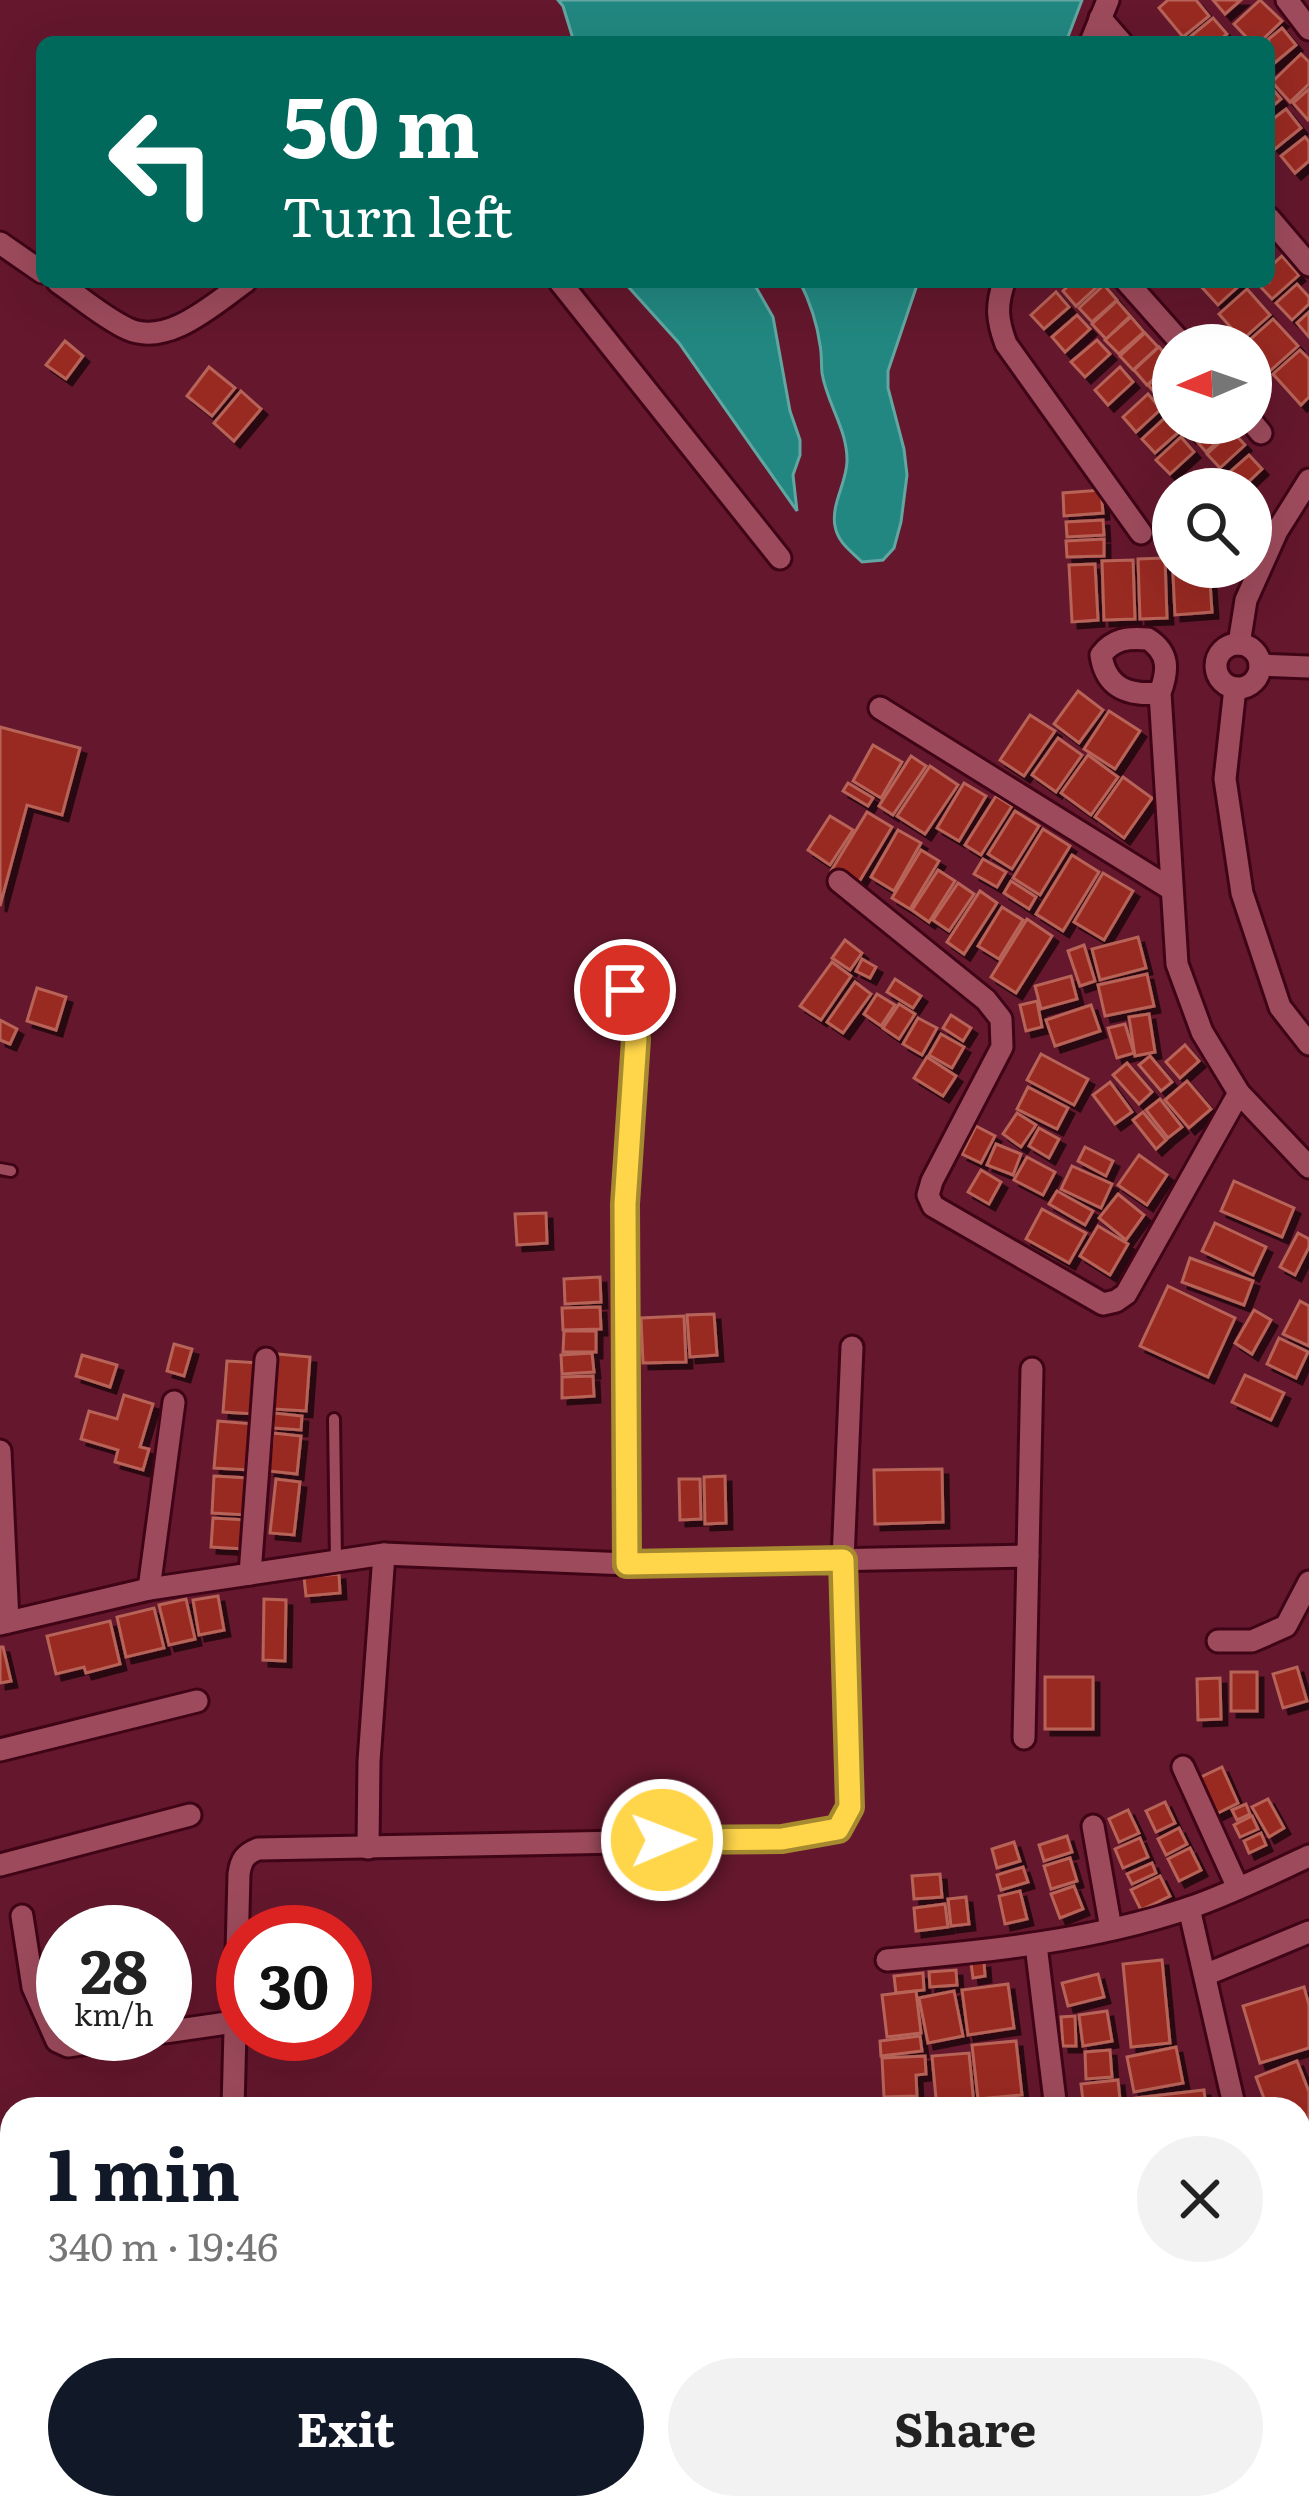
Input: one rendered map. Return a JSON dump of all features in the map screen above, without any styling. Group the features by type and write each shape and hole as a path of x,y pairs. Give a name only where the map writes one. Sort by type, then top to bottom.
{"street":[{"path":"1287,0 1309,28"},
{"path":"1104,9 1118,36"},
{"path":"1275,225 1309,265"},
{"path":"0,243 36,268"},
{"path":"67,288 131,331 156,332 182,325 236,288"},
{"path":"565,288 780,558"},
{"path":"1002,288 998,324 1006,344 1141,533"},
{"path":"1132,288 1164,324"},
{"path":"1239,644 1246,599 1277,531 1309,479"},
{"path":"1239,644 1255,653 1259,671 1248,686 1235,688 1220,679 1216,660 1221,651 1239,644"},
{"path":"1259,664 1309,667"},
{"path":"1235,688 1225,778 1242,893 1280,1007 1309,1044"},
{"path":"1160,693 1177,964 1202,1032 1239,1093 1309,1167"},
{"path":"880,708 1171,889"},
{"path":"839,881 986,1000 1001,1019 1002,1047 932,1181 928,1195 933,1206 1103,1304 1126,1294 1239,1093"},
{"path":"625,990 636,1039 625,1204 627,1564"},
{"path":"239,1905 241,1862 258,1850 782,1839 838,1829 850,1807 843,1560 852,1347"},
{"path":"250,1574 266,1359"},
{"path":"1024,1738 1032,1369"},
{"path":"149,1589 174,1402"},
{"path":"0,1451 4,1623 149,1589 383,1554 627,1564 1028,1556"},
{"path":"368,1848 383,1554"},
{"path":"1218,1641 1252,1641 1286,1626 1309,1582"},
{"path":"0,1750 197,1701"},
{"path":"1183,1767 1238,1888"},
{"path":"0,1865 190,1815"},
{"path":"1094,1826 1111,1929"},
{"path":"887,1960 1036,1945 1111,1929 1189,1908 1309,1856"},
{"path":"1189,1908 1232,2097"},
{"path":"22,1916 36,1994"},
{"path":"1205,1976 1309,1933"},
{"path":"1036,1945 1055,2097"},
{"path":"233,2097 234,2061"}],"lane":[{"path":"334,1419 336,1561"}],"water":[{"path":"558,0 1082,0 1068,36 572,36"},
{"path":"629,288 756,288 773,317 800,440 793,475 797,511 679,343"},
{"path":"803,288 916,288 888,371 907,475 894,548 883,560 862,562 837,532 834,518 846,450 822,373"}],"building":[{"path":"1168,0 1196,0 1209,16 1182,36 1159,8"},
{"path":"1213,0 1241,0 1225,14"},
{"path":"1260,0 1282,21 1266,36 1245,36 1234,24"},
{"path":"1213,18 1227,34 1224,36 1191,36"},
{"path":"1282,28 1296,45 1275,63 1275,36"},
{"path":"1301,54 1309,62 1309,84 1290,102 1275,79"},
{"path":"1309,89 1309,119 1308,120 1293,103"},
{"path":"1286,109 1301,128 1275,149 1275,117"},
{"path":"1305,137 1309,161 1295,173 1281,156"},
{"path":"1282,256 1299,275 1272,299 1262,288 1275,288 1275,262"},
{"path":"1297,284 1309,297 1309,304 1292,320 1276,303"},
{"path":"1066,288 1096,288 1076,306 1063,291"},
{"path":"1101,288 1117,300 1092,322 1079,308"},
{"path":"1202,288 1237,288 1218,305"},
{"path":"1247,289 1270,315 1260,324 1228,324 1219,314"},
{"path":"1056,292 1069,307 1044,329 1031,315"},
{"path":"1117,301 1130,316 1106,339 1092,324"},
{"path":"1309,312 1309,337 1297,323"},
{"path":"1077,315 1090,329 1065,352 1052,337"},
{"path":"1131,317 1144,332 1119,354 1105,340"},
{"path":"1273,319 1298,346 1272,369 1272,324 1267,324"},
{"path":"1145,333 1152,341 1152,353 1133,370 1120,356"},
{"path":"1097,340 1110,354 1085,377 1071,362"},
{"path":"65,341 83,356 66,379 46,365"},
{"path":"1300,350 1309,359 1309,397 1301,405 1273,374"},
{"path":"1152,353 1152,380 1147,385 1134,370"},
{"path":"209,367 235,388 212,416 187,396"},
{"path":"1120,367 1133,382 1108,405 1095,390"},
{"path":"241,391 261,409 234,441 214,423"},
{"path":"1148,394 1152,399 1152,417 1136,432 1123,417"},
{"path":"1152,430 1152,444 1165,444 1155,453 1142,439"},
{"path":"1173,444 1187,444 1194,452 1177,468 1164,468 1156,460"},
{"path":"1218,444 1245,445 1220,468 1207,454"},
{"path":"1249,455 1261,468 1234,468"},
{"path":"1101,490 1103,513 1064,516 1063,493"},
{"path":"1103,520 1104,535 1067,537 1066,522"},
{"path":"1104,539 1104,556 1067,557 1066,541"},
{"path":"1152,558 1152,588 1166,588 1167,618 1140,619 1138,559"},
{"path":"1133,560 1135,619 1104,620 1102,561"},
{"path":"1095,564 1098,620 1072,622 1069,565"},
{"path":"1174,588 1210,588 1212,612 1175,615"},
{"path":"1078,691 1103,710 1079,743 1054,724"},
{"path":"1109,711 1140,731 1115,769 1084,749"},
{"path":"1030,715 1055,731 1024,776 1000,760"},
{"path":"0,727 80,748 62,815 27,805 0,906"},
{"path":"1058,738 1082,755 1056,792 1032,775"},
{"path":"873,745 902,762 881,798 853,781"},
{"path":"1088,755 1118,777 1091,815 1061,793"},
{"path":"911,756 926,766 893,815 879,806"},
{"path":"930,766 958,785 925,834 897,816"},
{"path":"1123,777 1152,798 1124,838 1095,817"},
{"path":"848,783 873,798 868,806 843,791"},
{"path":"964,783 986,796 959,841 937,828"},
{"path":"996,796 1012,806 981,855 965,845"},
{"path":"1015,811 1039,826 1012,869 988,854"},
{"path":"867,812 892,827 856,887 831,871"},
{"path":"830,816 853,830 830,865 808,850"},
{"path":"1043,829 1070,846 1040,895 1013,878"},
{"path":"898,830 921,843 894,891 871,877"},
{"path":"921,850 939,861 910,909 892,898"},
{"path":"1072,855 1099,872 1063,931 1036,914"},
{"path":"983,859 1006,872 997,887 974,874"},
{"path":"938,870 955,881 929,922 912,910"},
{"path":"1103,873 1133,891 1104,940 1074,922"},
{"path":"1011,881 1036,897 1029,909 1004,893"},
{"path":"958,883 974,894 949,931 933,920"},
{"path":"980,891 997,903 964,954 947,942"},
{"path":"1002,907 1023,920 999,959 978,946"},
{"path":"1027,919 1052,936 1016,993 991,977"},
{"path":"1138,937 1146,968 1100,980 1092,949"},
{"path":"845,940 862,953 850,970 832,958"},
{"path":"1084,945 1095,981 1080,986 1068,951"},
{"path":"862,959 876,967 870,978 856,971"},
{"path":"832,962 851,976 821,1020 800,1006"},
{"path":"1147,974 1154,1006 1105,1016 1098,985"},
{"path":"1071,976 1077,999 1041,1009 1035,986"},
{"path":"895,979 921,996 913,1008 887,992"},
{"path":"855,982 871,994 843,1033 827,1022"},
{"path":"37,988 66,997 56,1030 27,1021"},
{"path":"877,994 895,1005 881,1026 864,1014"},
{"path":"1037,1001 1042,1027 1026,1031 1020,1005"},
{"path":"899,1004 915,1014 899,1039 883,1028"},
{"path":"1091,1005 1100,1031 1055,1046 1046,1020"},
{"path":"1149,1014 1155,1052 1135,1056 1129,1017"},
{"path":"951,1015 971,1028 963,1041 943,1028"},
{"path":"918,1018 937,1028 922,1055 903,1044"},
{"path":"0,1020 17,1029 10,1044 0,1040"},
{"path":"1125,1024 1134,1053 1117,1058 1108,1028"},
{"path":"941,1034 964,1047 952,1068 929,1055"},
{"path":"1185,1045 1199,1061 1180,1078 1166,1062"},
{"path":"1041,1054 1088,1079 1074,1105 1027,1080"},
{"path":"1150,1056 1172,1082 1161,1091 1139,1065"},
{"path":"927,1057 956,1076 943,1096 914,1078"},
{"path":"1127,1063 1152,1092 1139,1104 1113,1075"},
{"path":"1187,1081 1211,1109 1189,1128 1165,1100"},
{"path":"1110,1082 1132,1112 1115,1124 1093,1095"},
{"path":"1028,1087 1068,1108 1057,1129 1017,1109"},
{"path":"1160,1099 1182,1127 1168,1138 1146,1110"},
{"path":"1143,1112 1166,1140 1156,1149 1133,1120"},
{"path":"1017,1113 1036,1125 1021,1147 1003,1134"},
{"path":"976,1126 995,1136 981,1163 962,1154"},
{"path":"1039,1128 1059,1139 1049,1158 1029,1146"},
{"path":"996,1144 1021,1154 1013,1175 987,1165"},
{"path":"1085,1147 1113,1161 1106,1176 1078,1161"},
{"path":"1139,1155 1167,1175 1147,1205 1118,1185"},
{"path":"1027,1157 1055,1172 1043,1195 1014,1180"},
{"path":"1072,1166 1112,1184 1101,1208 1061,1189"},
{"path":"981,1170 1001,1182 989,1204 968,1192"},
{"path":"1234,1181 1294,1208 1282,1237 1221,1211"},
{"path":"1057,1191 1093,1211 1085,1225 1049,1204"},
{"path":"1118,1194 1144,1215 1126,1240 1099,1218"},
{"path":"1042,1209 1086,1233 1069,1263 1026,1239"},
{"path":"546,1213 547,1243 517,1245 515,1214"},
{"path":"1215,1223 1266,1247 1253,1275 1202,1251"},
{"path":"1098,1226 1128,1244 1110,1275 1080,1256"},
{"path":"1298,1233 1309,1239 1309,1247 1295,1275 1280,1267"},
{"path":"1190,1258 1253,1281 1244,1305 1182,1282"},
{"path":"600,1277 601,1302 565,1304 564,1279"},
{"path":"1168,1286 1235,1318 1208,1377 1140,1346"},
{"path":"1300,1301 1309,1306 1309,1346 1283,1334"},
{"path":"600,1307 601,1329 563,1330 562,1308"},
{"path":"1254,1310 1271,1320 1252,1354 1235,1343"},
{"path":"714,1314 717,1355 690,1357 687,1315"},
{"path":"684,1316 686,1362 643,1363 641,1318"},
{"path":"564,1331 596,1331 596,1352 563,1352"},
{"path":"1279,1338 1308,1352 1296,1378 1267,1364"},
{"path":"174,1344 192,1349 184,1376 167,1371"},
{"path":"592,1353 594,1372 562,1374 561,1355"},
{"path":"278,1354 310,1357 306,1411 274,1409"},
{"path":"82,1355 117,1365 110,1387 76,1376"},
{"path":"227,1361 258,1363 255,1414 223,1412"},
{"path":"1245,1375 1284,1393 1271,1420 1232,1402"},
{"path":"593,1376 594,1396 562,1398 562,1377"},
{"path":"124,1395 153,1404 140,1447 149,1449 143,1470 115,1462 118,1450 81,1439 89,1411 117,1419"},
{"path":"274,1413 302,1416 301,1430 273,1428"},
{"path":"218,1421 254,1424 250,1470 214,1468"},
{"path":"273,1433 301,1436 297,1474 269,1471"},
{"path":"942,1469 943,1522 875,1524 874,1470"},
{"path":"214,1476 248,1478 247,1515 212,1513"},
{"path":"725,1476 726,1523 705,1524 704,1477"},
{"path":"276,1479 300,1482 294,1535 270,1533"},
{"path":"679,1479 700,1479 701,1519 680,1520"},
{"path":"213,1518 246,1520 244,1549 211,1547"},
{"path":"339,1574 340,1593 306,1596 304,1577"},
{"path":"218,1596 224,1630 199,1635 193,1600"},
{"path":"186,1599 195,1639 169,1645 159,1605"},
{"path":"264,1599 286,1600 285,1661 263,1660"},
{"path":"154,1608 164,1648 126,1657 117,1617"},
{"path":"110,1621 120,1664 86,1673 84,1667 56,1674 47,1636"},
{"path":"0,1647 11,1681 0,1683"},
{"path":"1297,1667 1307,1701 1283,1708 1273,1674"},
{"path":"1231,1672 1257,1672 1257,1711 1231,1711"},
{"path":"1045,1677 1093,1677 1093,1729 1045,1729"},
{"path":"1220,1678 1221,1719 1198,1720 1197,1679"},
{"path":"1222,1767 1238,1803 1216,1814 1199,1778"},
{"path":"1268,1799 1284,1828 1269,1837 1252,1807"},
{"path":"1165,1802 1175,1823 1156,1832 1146,1811"},
{"path":"1246,1804 1250,1814 1237,1820 1232,1810"},
{"path":"1128,1810 1139,1833 1119,1842 1109,1819"},
{"path":"1252,1816 1258,1829 1240,1837 1234,1825"},
{"path":"1179,1828 1187,1844 1166,1855 1158,1839"},
{"path":"1261,1833 1266,1845 1249,1853 1244,1841"},
{"path":"1067,1836 1072,1852 1044,1861 1039,1845"},
{"path":"1140,1838 1148,1857 1123,1868 1115,1849"},
{"path":"1014,1842 1020,1861 997,1868 992,1849"},
{"path":"1190,1848 1201,1870 1179,1881 1168,1859"},
{"path":"1070,1858 1077,1881 1051,1889 1044,1866"},
{"path":"1152,1863 1156,1873 1132,1884 1127,1874"},
{"path":"1023,1867 1028,1882 1001,1890 997,1875"},
{"path":"940,1874 942,1897 914,1899 912,1876"},
{"path":"1160,1876 1170,1896 1141,1910 1131,1890"},
{"path":"1074,1886 1083,1909 1060,1918 1051,1894"},
{"path":"1020,1891 1027,1919 1005,1924 999,1896"},
{"path":"966,1897 969,1924 951,1926 948,1899"},
{"path":"945,1904 948,1927 916,1931 914,1908"},
{"path":"1162,1960 1170,2043 1131,2047 1123,1964"},
{"path":"984,1962 985,1976 973,1978 971,1963"},
{"path":"956,1970 957,1985 930,1987 929,1972"},
{"path":"923,1973 924,1990 896,1993 894,1976"},
{"path":"1098,1974 1104,1997 1068,2006 1062,1983"},
{"path":"1008,1984 1014,2028 968,2035 962,1990"},
{"path":"1304,1987 1309,2048 1260,2063 1243,2006"},
{"path":"916,1991 921,2033 887,2037 882,1995"},
{"path":"954,1991 963,2036 928,2043 919,1998"},
{"path":"1107,2011 1112,2041 1083,2046 1079,2015"},
{"path":"1075,2016 1076,2046 1063,2046 1061,2017"},
{"path":"920,2036 922,2051 881,2056 880,2041"},
{"path":"1016,2041 1022,2095 978,2097 972,2045"},
{"path":"1176,2047 1183,2083 1134,2092 1127,2057"},
{"path":"1110,2050 1112,2077 1086,2079 1085,2052"},
{"path":"969,2053 973,2097 936,2097 932,2056"},
{"path":"925,2056 926,2074 916,2075 917,2096 884,2097 882,2058"},
{"path":"1297,2061 1309,2097 1264,2097 1256,2077"},
{"path":"1118,2080 1120,2097 1083,2097 1081,2084"},
{"path":"1204,2090 1205,2097 1144,2097"}],"route":[{"path":"625,990 636,1039 625,1204 627,1564 843,1560 850,1807 838,1829 782,1839 662,1840"}]}
